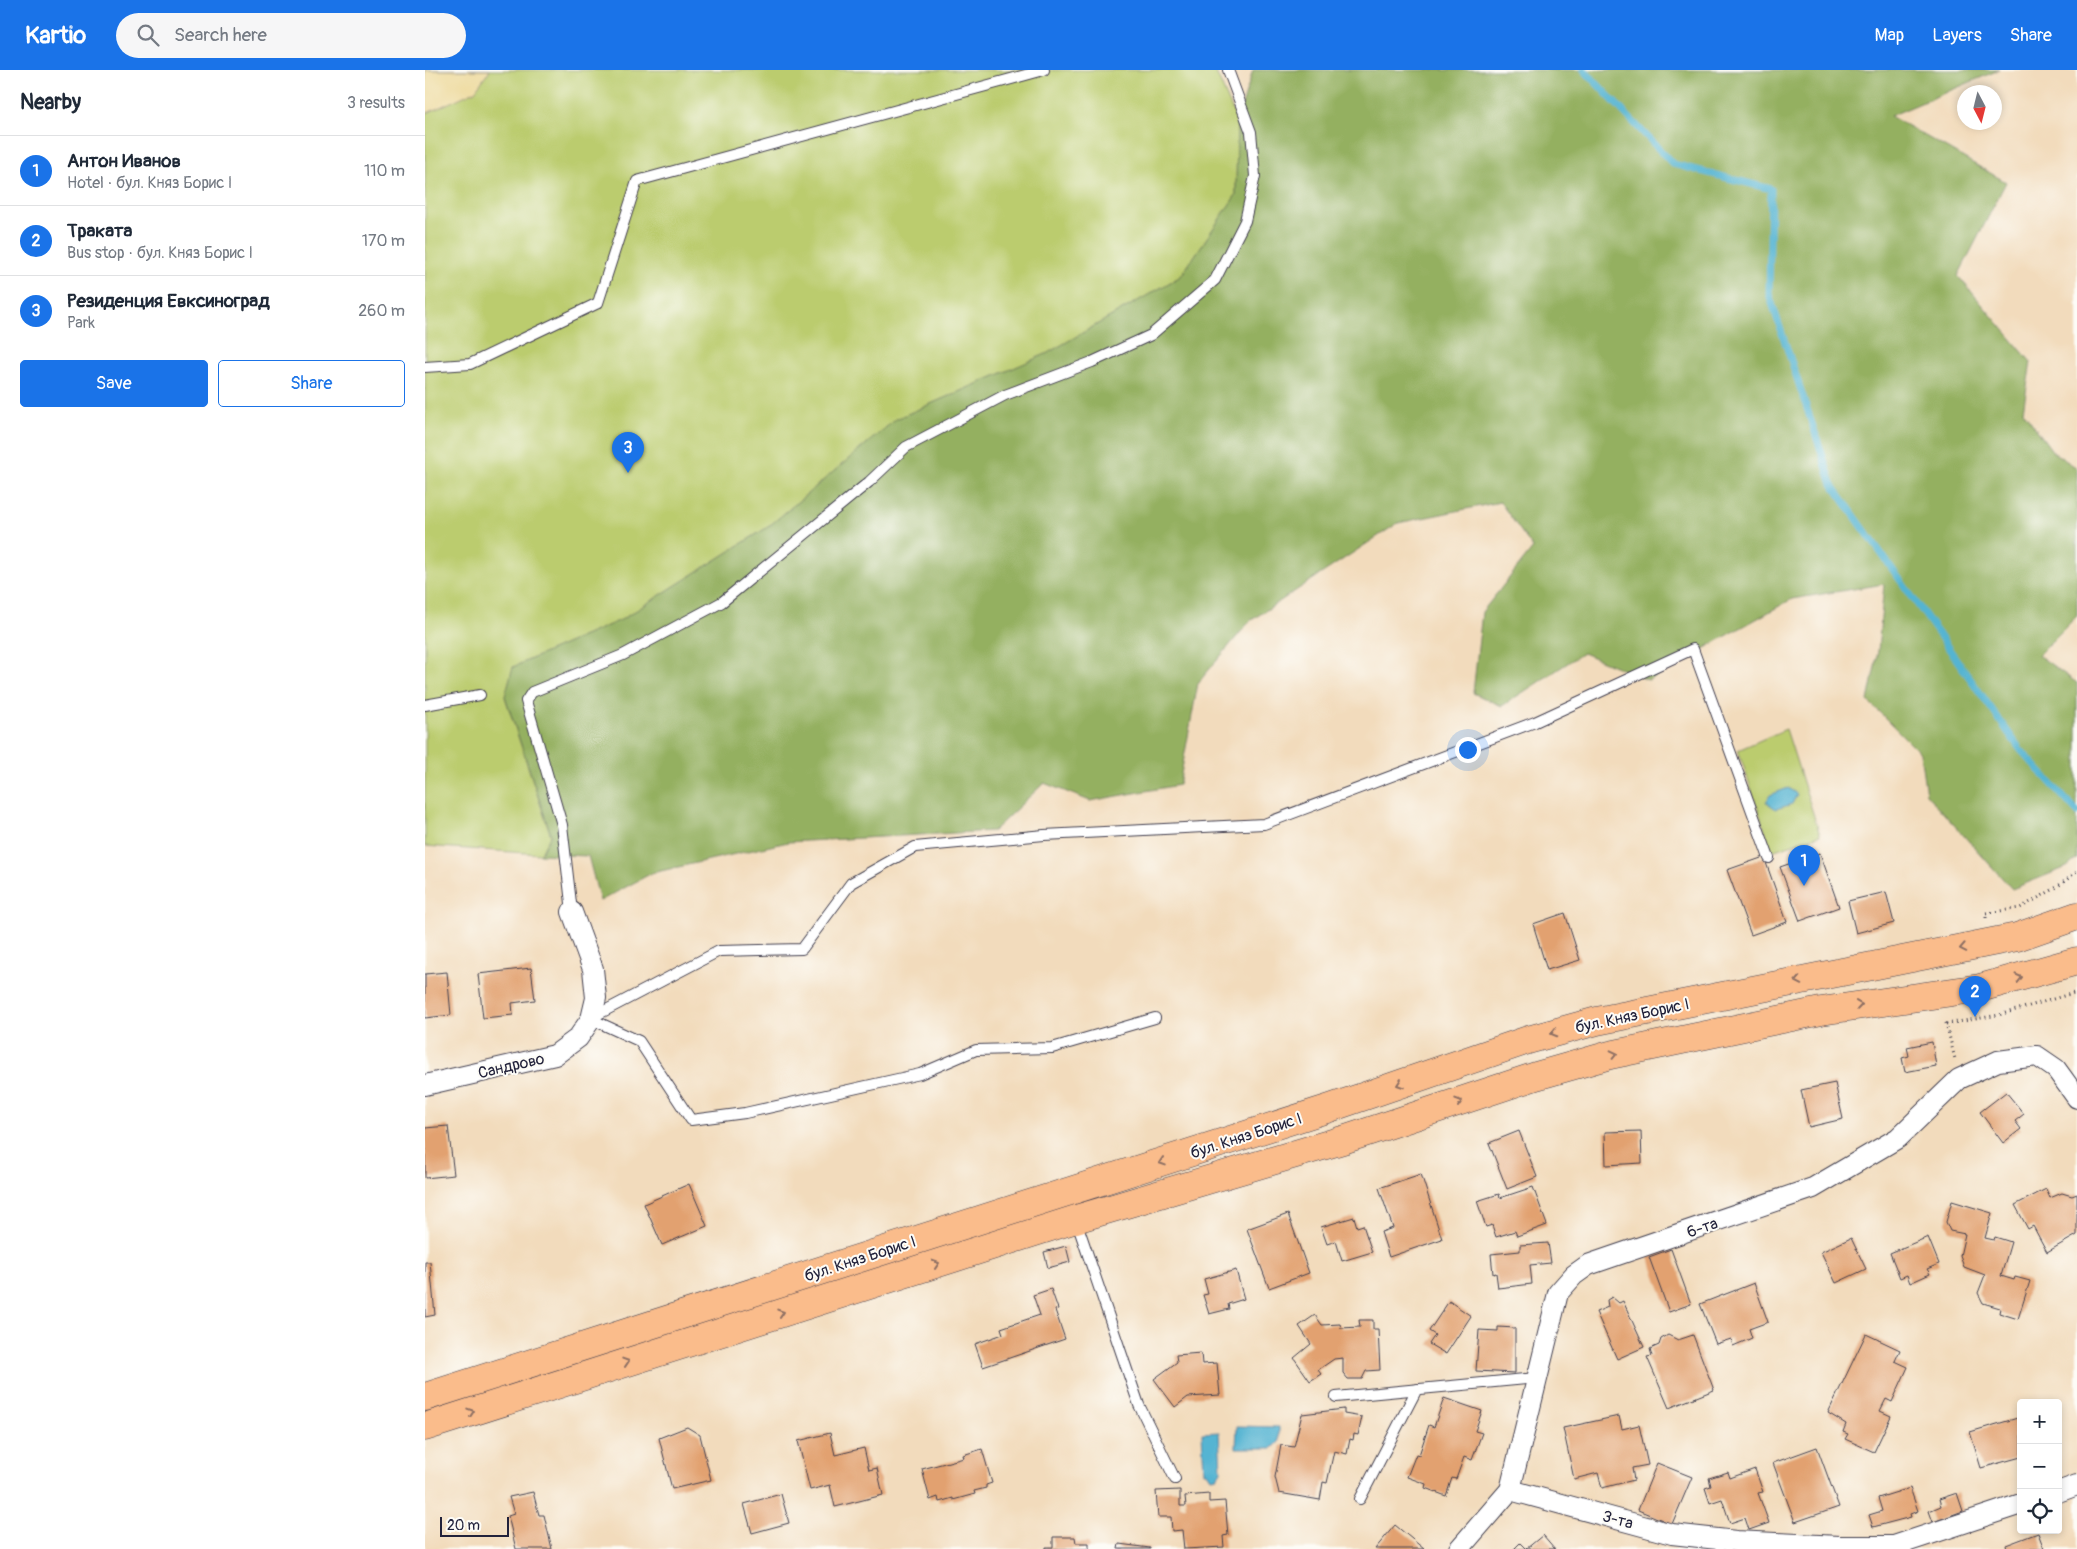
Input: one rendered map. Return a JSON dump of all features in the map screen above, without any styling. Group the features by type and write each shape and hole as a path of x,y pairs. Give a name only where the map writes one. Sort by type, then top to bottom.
{"highway":[{"name":"бул. Княз Борис I","path":"426,1397 1330,1108 1528,1040 1597,1021 2017,938 2077,916"},
{"name":"бул. Княз Борис I","path":"425,1427 1076,1219 1346,1140 1536,1076 1610,1055 1821,1011 1980,988 2077,961"}],"street":[{"name":"Сандрово","path":"425,1085 555,1055 578,1038 591,1019 595,998 593,969 572,912"},
{"name":"6-та","path":"1459,1549 1510,1490 1558,1292 1574,1275 1588,1265 1813,1188 1898,1138 1959,1079 1999,1061 2037,1056 2056,1069 2077,1098"},
{"path":"2062,1491 2077,1486"},
{"name":"3-та","path":"1510,1490 1675,1542 1736,1541 1894,1546 2017,1505"}],"lane":[{"path":"425,367 470,364 599,302 637,181 1044,70"},
{"path":"572,912 562,825 526,701 532,692 623,655 722,602 869,482 905,447 1005,395 1092,362 1151,335 1215,280 1245,221 1255,176 1251,132 1228,70"},
{"path":"591,1019 719,952 802,949 851,883 915,847 1044,835 1264,824 1535,722 1693,648 1769,858"},
{"path":"425,705 480,695"},
{"path":"591,1019 639,1041 691,1120 745,1114 920,1074 976,1050 1052,1048 1155,1018"},
{"path":"1076,1219 1139,1405 1175,1479"},
{"path":"1336,1397 1536,1378"},
{"path":"1360,1499 1417,1389"}],"path":[{"path":"1986,913 2019,908 2054,889 2077,872"},
{"path":"1946,1024 1999,1015 2077,992"},
{"path":"1944,993 1946,1024 1959,1079"}],"green space":[{"path":"425,70 1215,70 1237,121 1236,195 1181,276 1046,354 896,419 768,527 621,620 513,667 505,697 551,836 540,854 425,846"},
{"path":"1253,70 1999,70 1963,85 1957,85 1957,88 1890,116 2006,182 1958,276 2031,362 2023,411 2053,452 2077,468 2077,616 2038,655 2077,683 2077,859 2067,867 2012,889 1926,794 1920,753 1868,701 1878,651 1884,584 1792,599 1648,680 1583,653 1502,706 1473,693 1482,612 1533,548 1500,502 1398,523 1250,621 1198,683 1179,785 1090,801 1044,783 993,831 788,842 652,873 600,901 588,856 540,854 551,835 505,696 513,667 621,620 768,527 896,419 1046,354 1181,276 1236,195 1237,121"},
{"path":"1786,729 1820,835 1772,851 1738,750"}],"sand":[{"path":"425,70 490,70 475,91 425,114"}],"water":[{"path":"1788,788 1797,794 1792,804 1776,809 1766,802 1770,795"},
{"path":"1237,1426 1279,1427 1279,1442 1273,1448 1236,1448"},
{"path":"1219,1432 1221,1471 1217,1477 1211,1478 1207,1472 1204,1472 1202,1433"}],"building":[{"path":"1820,853 1839,907 1800,921 1780,867"},
{"path":"1764,857 1787,922 1751,935 1727,870"},
{"path":"1886,892 1894,923 1856,933 1848,901"},
{"path":"1565,913 1580,960 1547,970 1533,924"},
{"path":"531,968 535,1000 512,1003 513,1015 483,1018 478,974"},
{"path":"447,972 451,1015 425,1018 425,974"},
{"path":"1932,1042 1936,1066 1905,1072 1902,1058 1909,1056 1907,1047"},
{"path":"1835,1083 1843,1119 1809,1127 1801,1090"},
{"path":"2006,1092 2024,1114 2015,1121 2021,1129 2003,1143 1980,1112"},
{"path":"448,1126 454,1175 425,1178 425,1128"},
{"path":"1519,1131 1537,1177 1507,1189 1489,1143"},
{"path":"1641,1131 1642,1163 1606,1165 1605,1132"},
{"path":"1421,1174 1442,1239 1389,1257 1381,1232 1393,1228 1379,1188"},
{"path":"689,1184 707,1226 662,1245 644,1204"},
{"path":"1533,1187 1547,1225 1517,1236 1515,1231 1496,1237 1492,1225 1486,1227 1477,1201 1499,1194 1500,1198"},
{"path":"2046,1189 2050,1198 2062,1193 2072,1196 2077,1194 2077,1235 2047,1252 2033,1226 2028,1229 2015,1205"},
{"path":"1952,1201 1992,1213 1985,1238 1994,1240 1995,1237 2011,1242 2001,1276 2014,1280 2015,1277 2030,1281 2018,1319 1999,1313 2000,1308 1983,1303 1978,1293 1985,1275 1964,1267 1960,1256 1965,1234 1950,1231 1946,1222"},
{"path":"1288,1214 1309,1273 1269,1288 1247,1229"},
{"path":"1354,1217 1357,1227 1363,1225 1372,1252 1342,1261 1336,1241 1327,1244 1321,1227"},
{"path":"1928,1237 1939,1264 1927,1269 1930,1274 1910,1283 1907,1275 1900,1278 1890,1253"},
{"path":"1851,1238 1866,1269 1836,1283 1821,1252"},
{"path":"1548,1243 1551,1263 1530,1265 1532,1284 1498,1288 1496,1273 1493,1274 1491,1254 1520,1251 1520,1245"},
{"path":"1066,1246 1070,1262 1048,1268 1044,1252"},
{"path":"1671,1249 1691,1304 1669,1312 1649,1257"},
{"path":"425,1262 430,1262 435,1315 425,1317"},
{"path":"1236,1270 1244,1299 1228,1304 1229,1309 1209,1314 1203,1295 1208,1294 1204,1279"},
{"path":"1754,1283 1768,1322 1749,1329 1752,1338 1733,1346 1731,1339 1716,1344 1700,1304"},
{"path":"1051,1289 1058,1309 1055,1310 1065,1339 983,1367 975,1344 1003,1334 1001,1328 1040,1315 1033,1295"},
{"path":"1612,1297 1619,1303 1623,1301 1644,1347 1617,1359 1596,1312 1608,1307 1607,1300"},
{"path":"1449,1301 1471,1316 1446,1354 1429,1344 1435,1335 1429,1331"},
{"path":"1315,1315 1322,1325 1340,1324 1341,1328 1360,1327 1359,1320 1373,1320 1373,1329 1378,1329 1380,1370 1366,1371 1362,1379 1348,1379 1343,1373 1343,1358 1334,1359 1318,1370 1321,1374 1310,1381 1294,1358 1311,1344 1299,1326"},
{"path":"1498,1327 1515,1328 1515,1373 1476,1371 1479,1330 1498,1331"},
{"path":"1866,1334 1900,1350 1895,1361 1908,1367 1892,1402 1886,1399 1880,1411 1891,1416 1874,1452 1845,1439 1848,1434 1843,1432 1846,1424 1828,1413"},
{"path":"1668,1335 1678,1340 1693,1335 1714,1390 1669,1408 1647,1357 1652,1356 1650,1349 1659,1345 1661,1339"},
{"path":"1201,1353 1202,1364 1217,1363 1220,1395 1188,1397 1175,1407 1154,1379 1177,1362 1176,1355"},
{"path":"1444,1398 1482,1411 1475,1431 1482,1433 1472,1460 1464,1457 1456,1479 1452,1478 1446,1496 1425,1488 1426,1484 1407,1477 1416,1454 1419,1455 1429,1425 1434,1427"},
{"path":"1344,1409 1344,1414 1362,1417 1358,1435 1354,1434 1353,1440 1350,1439 1347,1454 1334,1451 1327,1483 1323,1482 1320,1500 1279,1493 1275,1477 1281,1445 1294,1447 1302,1414"},
{"path":"1619,1416 1622,1429 1639,1425 1648,1465 1632,1468 1634,1480 1602,1488 1598,1473 1574,1479 1563,1428"},
{"path":"2017,1418 2017,1458 1981,1468 1970,1432"},
{"path":"687,1427 700,1435 711,1480 672,1489 659,1438"},
{"path":"830,1433 835,1455 864,1448 869,1470 877,1468 883,1495 835,1507 830,1485 810,1490 798,1441"},
{"path":"1817,1447 1839,1507 1795,1522 1773,1463"},
{"path":"982,1449 992,1483 986,1485 986,1488 974,1491 975,1494 939,1502 938,1497 930,1500 922,1469 964,1458 963,1455"},
{"path":"1657,1463 1692,1477 1672,1524 1638,1510"},
{"path":"1755,1469 1763,1492 1758,1493 1769,1523 1749,1530 1745,1518 1730,1523 1722,1499 1710,1503 1705,1488 1711,1486 1709,1478 1728,1472 1730,1478"},
{"path":"1910,1488 1918,1511 1910,1514 1911,1517 1873,1527 1869,1515 1882,1511 1878,1498"},
{"path":"1180,1490 1180,1506 1186,1506 1185,1496 1209,1494 1209,1502 1225,1501 1228,1535 1223,1536 1224,1547 1184,1549 1182,1530 1172,1531 1171,1517 1158,1517 1156,1491"},
{"path":"533,1492 539,1515 544,1515 552,1549 516,1549 508,1516 514,1514 509,1497"},
{"path":"1957,1493 1963,1511 1933,1522 1929,1511 1941,1506 1939,1499"},
{"path":"781,1494 789,1523 752,1533 744,1504"},
{"path":"1395,1525 1424,1549 1375,1549"},
{"path":"2038,1534 2044,1549 2007,1549 2006,1545"},
{"path":"1543,1535 1555,1549 1526,1549"},
{"path":"1053,1537 1075,1537 1076,1543 1089,1543 1089,1549 1046,1549 1046,1547 1053,1547"},
{"path":"1520,1543 1526,1549 1514,1549"},
{"path":"1119,1544 1150,1548 1150,1549 1118,1549"}],"waterway":[{"path":"1584,70 1673,164 1771,189 1769,294 1832,484 2020,749 2077,812"}],"place":[{"name":"Резиденция Евксиноград","path":"628,473"},
{"name":"Антон Иванов","path":"1804,886"},
{"name":"Траката","path":"1975,1017"}]}
